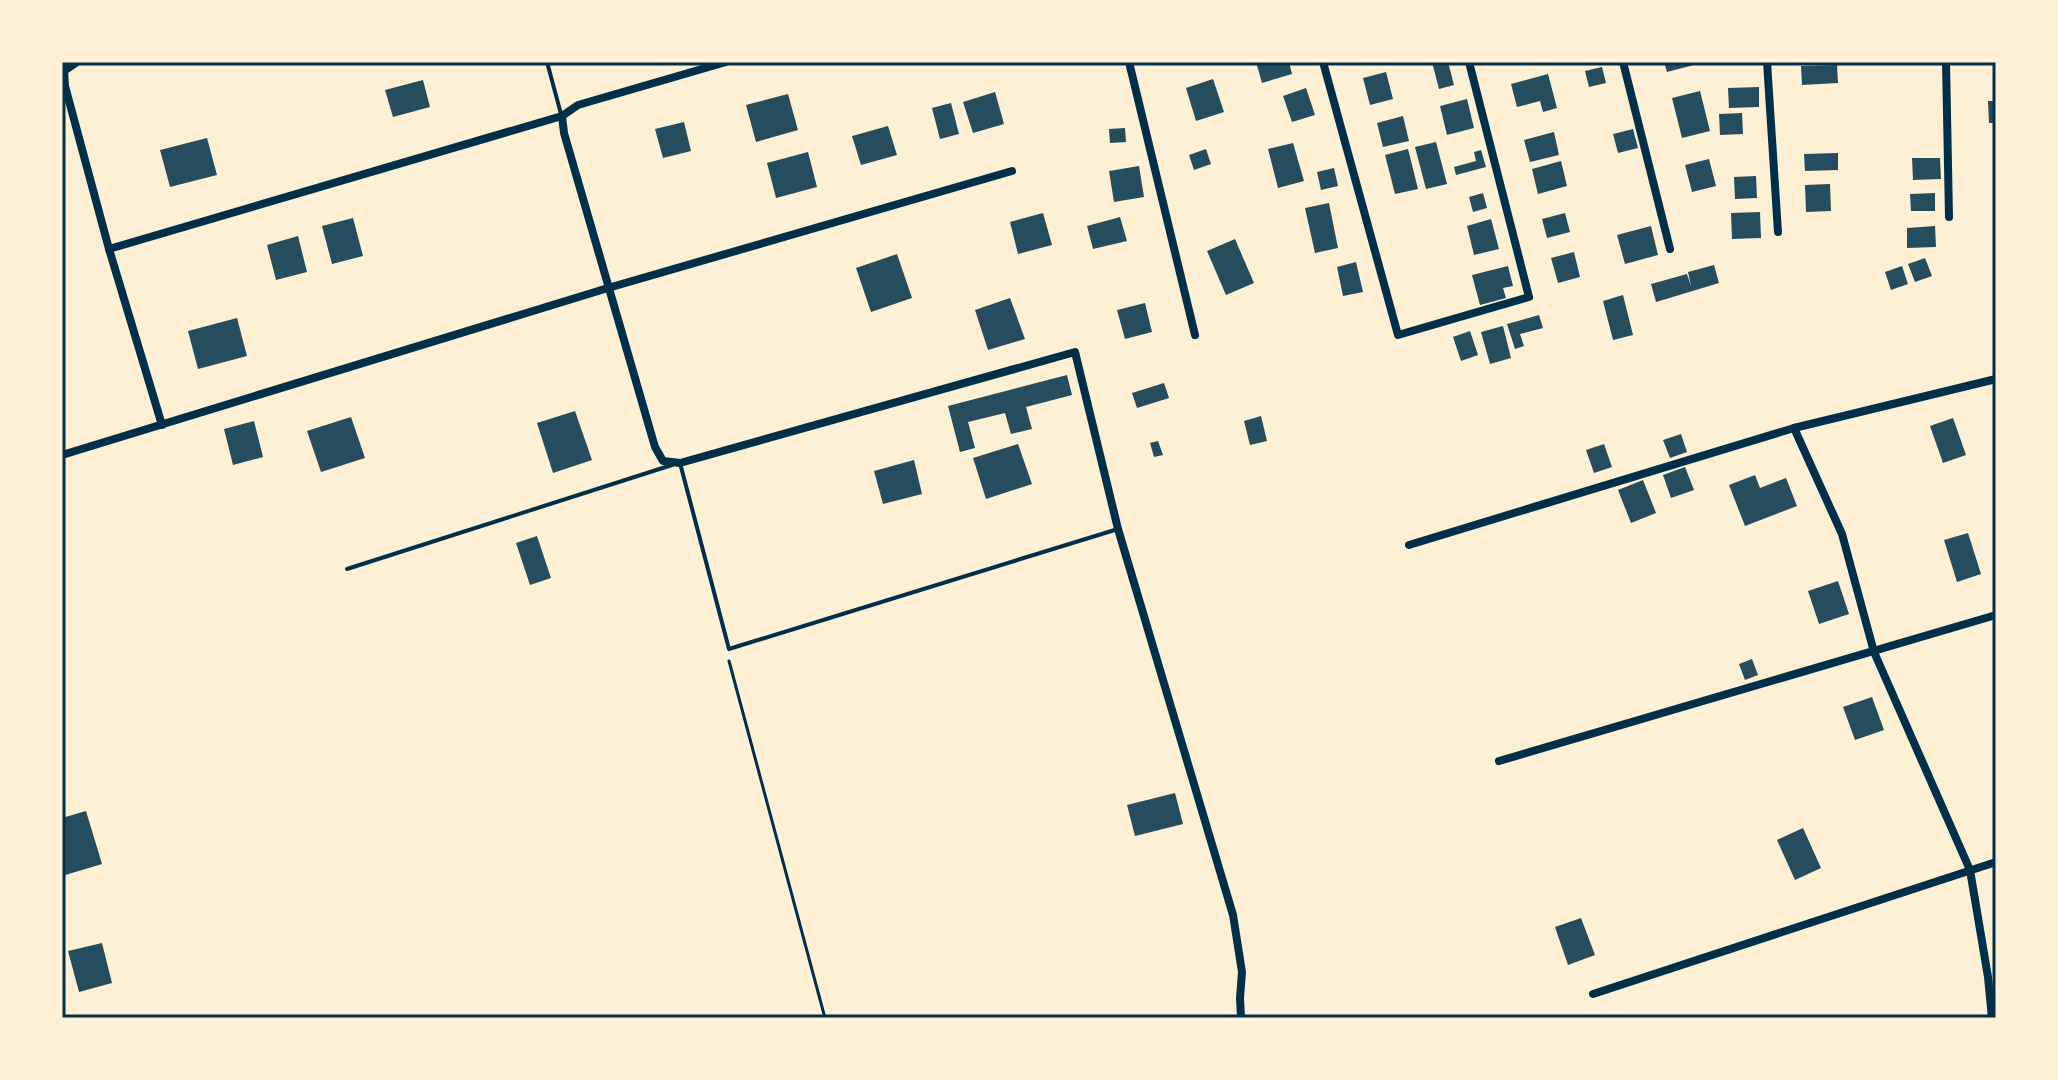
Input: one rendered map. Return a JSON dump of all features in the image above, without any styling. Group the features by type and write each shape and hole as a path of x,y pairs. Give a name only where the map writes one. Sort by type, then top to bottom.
{"street":[{"path":"77,62 63,68 65,86 109,249 162,425"},
{"path":"109,249 562,116 578,105 726,62"},
{"path":"1129,62 1195,335"},
{"path":"1323,62 1398,335 1529,297 1469,62"},
{"path":"1623,62 1670,249"},
{"path":"1767,62 1778,232"},
{"path":"1946,62 1949,217"},
{"path":"562,116 564,133 608,288 655,447 663,461 680,463 1075,352 1118,529 1233,915 1242,972 1241,1018"},
{"path":"62,455 608,288 1012,171"},
{"path":"1409,545 1794,428 1996,379"},
{"path":"1794,428 1842,534 1874,652 1970,870 1992,1018"},
{"path":"1499,761 1996,615"},
{"path":"1593,994 1996,862"}],"lane":[{"path":"547,62 562,116"},
{"path":"347,569 680,463 729,649 1118,529"}],"path":[{"path":"729,649 729,663 825,1018"}],"building":[{"path":"1256,62 1289,62 1292,74 1262,83"},
{"path":"1432,62 1448,62 1454,85 1439,89"},
{"path":"1664,62 1694,62 1694,65 1667,72"},
{"path":"1837,65 1838,83 1802,85 1801,66"},
{"path":"1602,67 1606,83 1589,87 1585,71"},
{"path":"1386,72 1393,99 1370,105 1363,78"},
{"path":"1548,74 1557,108 1543,112 1540,101 1517,107 1511,84"},
{"path":"1213,79 1224,112 1196,121 1186,88"},
{"path":"423,80 430,107 393,117 385,90"},
{"path":"1759,87 1759,107 1729,108 1728,88"},
{"path":"1306,88 1315,115 1292,122 1283,96"},
{"path":"1700,91 1710,131 1682,138 1672,98"},
{"path":"995,92 1004,124 973,133 963,102"},
{"path":"788,94 798,130 756,142 746,105"},
{"path":"1467,99 1474,128 1447,135 1440,106"},
{"path":"1988,101 1996,101 1996,123 1989,123"},
{"path":"951,103 959,134 940,139 932,108"},
{"path":"1742,113 1743,134 1720,135 1719,114"},
{"path":"1403,116 1409,141 1383,147 1377,123"},
{"path":"684,122 691,151 663,158 655,129"},
{"path":"888,126 897,155 861,165 852,136"},
{"path":"1125,128 1126,142 1110,143 1109,129"},
{"path":"1633,129 1638,148 1618,153 1613,134"},
{"path":"1554,132 1559,155 1530,162 1524,140"},
{"path":"207,138 217,175 170,187 160,150"},
{"path":"1436,142 1447,184 1426,189 1415,147"},
{"path":"1293,143 1304,181 1278,188 1268,149"},
{"path":"1206,149 1211,164 1194,170 1189,155"},
{"path":"1408,149 1418,189 1395,194 1385,155"},
{"path":"1481,150 1486,167 1456,175 1454,167 1476,161 1474,152"},
{"path":"808,152 817,187 776,198 767,163"},
{"path":"1838,153 1838,170 1805,171 1804,154"},
{"path":"1912,158 1940,158 1941,179 1913,180"},
{"path":"1709,159 1716,186 1692,192 1685,165"},
{"path":"1561,161 1567,186 1538,194 1532,169"},
{"path":"1139,166 1144,197 1114,202 1109,171"},
{"path":"1334,168 1338,186 1321,190 1317,172"},
{"path":"1756,176 1757,198 1735,199 1734,177"},
{"path":"1830,184 1831,211 1806,212 1805,185"},
{"path":"1483,193 1487,208 1473,212 1469,197"},
{"path":"1935,193 1935,211 1911,211 1910,194"},
{"path":"1329,203 1338,248 1315,253 1305,208"},
{"path":"1760,212 1761,238 1732,239 1731,213"},
{"path":"1043,213 1052,245 1018,254 1010,222"},
{"path":"1565,213 1570,232 1547,238 1542,219"},
{"path":"1120,217 1127,241 1093,249 1087,226"},
{"path":"353,218 363,256 332,264 322,226"},
{"path":"1491,219 1499,249 1474,255 1467,226"},
{"path":"1651,226 1658,255 1625,264 1617,235"},
{"path":"1935,226 1936,247 1907,248 1907,228"},
{"path":"298,236 307,272 276,280 267,245"},
{"path":"1235,239 1254,283 1226,295 1207,251"},
{"path":"1574,252 1580,277 1558,283 1551,258"},
{"path":"897,254 912,298 871,312 856,268"},
{"path":"1925,258 1932,276 1915,282 1908,264"},
{"path":"1356,262 1363,292 1343,296 1337,267"},
{"path":"1714,265 1719,283 1656,302 1651,284 1687,274 1691,286 1688,272"},
{"path":"1508,266 1513,286 1503,288 1506,298 1480,305 1472,275"},
{"path":"1902,266 1908,284 1891,290 1885,272"},
{"path":"1623,295 1633,335 1613,340 1603,301"},
{"path":"1010,298 1025,339 988,350 975,310"},
{"path":"1145,303 1152,332 1125,339 1117,310"},
{"path":"1539,315 1543,328 1520,334 1524,346 1515,349 1507,324"},
{"path":"237,318 247,356 198,369 188,331"},
{"path":"1503,326 1511,358 1490,364 1481,332"},
{"path":"1470,331 1478,355 1461,361 1453,337"},
{"path":"1067,375 1072,395 1026,407 1032,429 1011,434 1005,413 968,422 975,448 960,452 948,406"},
{"path":"1164,383 1169,398 1137,408 1132,393"},
{"path":"575,411 592,460 553,473 537,423"},
{"path":"1261,416 1267,441 1250,445 1244,421"},
{"path":"351,417 365,458 321,472 307,431"},
{"path":"1953,418 1966,455 1943,463 1930,426"},
{"path":"254,421 263,457 233,465 224,429"},
{"path":"1681,434 1687,452 1670,458 1663,440"},
{"path":"1158,441 1163,455 1154,457 1150,443"},
{"path":"1018,444 1032,484 986,499 973,458"},
{"path":"1604,444 1612,467 1594,473 1586,450"},
{"path":"914,460 922,494 883,504 874,471"},
{"path":"1685,467 1694,490 1671,498 1663,475"},
{"path":"1755,475 1760,488 1786,478 1797,506 1745,526 1729,485"},
{"path":"1643,480 1656,513 1631,523 1618,490"},
{"path":"1968,533 1981,574 1957,582 1944,540"},
{"path":"537,536 551,578 530,585 516,543"},
{"path":"1838,581 1849,614 1819,624 1808,591"},
{"path":"1752,659 1758,675 1745,680 1739,664"},
{"path":"1872,697 1884,730 1855,740 1843,707"},
{"path":"1175,793 1183,824 1135,836 1127,805"},
{"path":"86,811 102,864 62,876 62,818"},
{"path":"1803,828 1821,868 1795,880 1777,840"},
{"path":"1581,918 1595,955 1568,965 1555,927"},
{"path":"102,943 112,983 79,992 68,951"}]}
